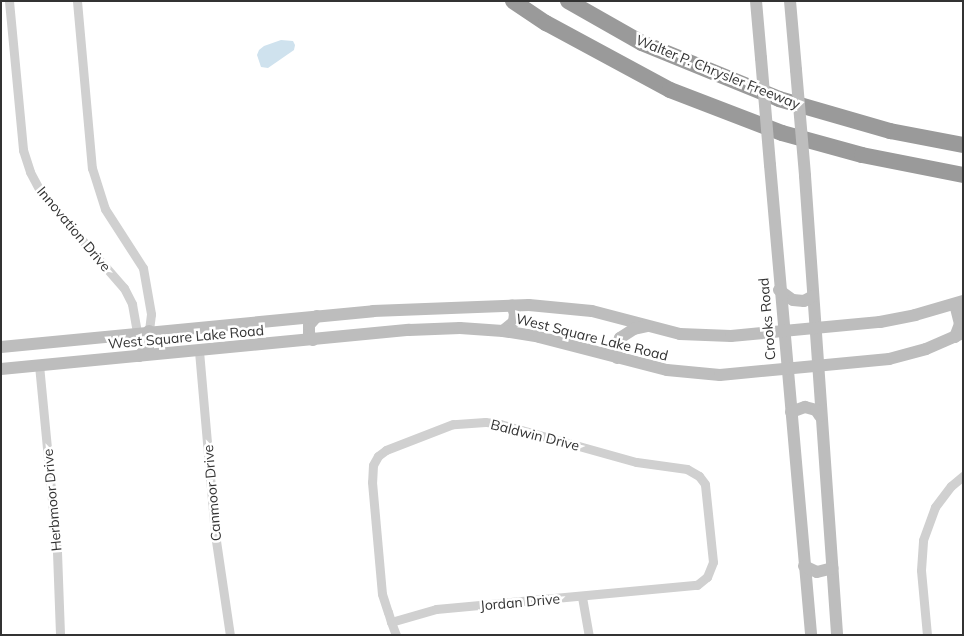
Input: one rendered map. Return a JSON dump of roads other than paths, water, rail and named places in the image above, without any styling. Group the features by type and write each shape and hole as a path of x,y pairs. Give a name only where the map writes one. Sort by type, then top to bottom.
{"highway":[{"path":"513,1 546,23 670,90 782,133 862,155 963,175"},
{"name":"Walter P. Chrysler Freeway","path":"568,1 642,43 779,99 890,131 963,145"}],"main road":[{"name":"Crooks Road","path":"756,1 779,290 811,635"},
{"path":"790,1 805,176 820,416 837,635"},
{"path":"779,290 793,300 804,301 813,296"},
{"name":"West Square Lake Road","path":"1,347 373,311 541,305 579,309 680,334 706,336 896,320 959,302"},
{"path":"959,302 959,335"},
{"path":"503,331 514,322 515,314 512,306"},
{"path":"313,340 309,334 309,325 317,316"},
{"path":"617,358 616,347 620,338 634,329 647,326"},
{"name":"West Square Lake Road","path":"1,369 438,328 503,331 554,340 655,368 698,374 732,374 890,359 926,349 959,335"},
{"path":"139,356 148,348 143,332"},
{"path":"791,412 805,406 816,410 820,416"},
{"path":"804,566 817,572 833,568"}],"street":[{"name":"Innovation Drive","path":"9,1 23,150 30,172 41,193 124,288 143,332"},
{"path":"77,1 92,168 106,209 142,268 151,314 143,332"},
{"name":"Canmoor Drive","path":"199,351 215,534 230,635"},
{"name":"Herbmoor Drive","path":"39,366 57,561 60,635"},
{"name":"Baldwin Drive","path":"392,622 381,585 371,475 375,460 386,450 461,422 485,422 500,424 636,462 687,469 699,476"},
{"name":"Jordan Drive","path":"392,622 436,609 697,585 707,577 712,567 713,558 707,488 699,476"},
{"path":"926,635 921,570 922,540 935,507 951,486 963,476"},
{"path":"582,597 589,635"},
{"path":"392,622 396,635"}],"water":[{"path":"281,40 293,41 295,45 294,50 268,68 261,67 257,55 259,50 264,46"}]}
